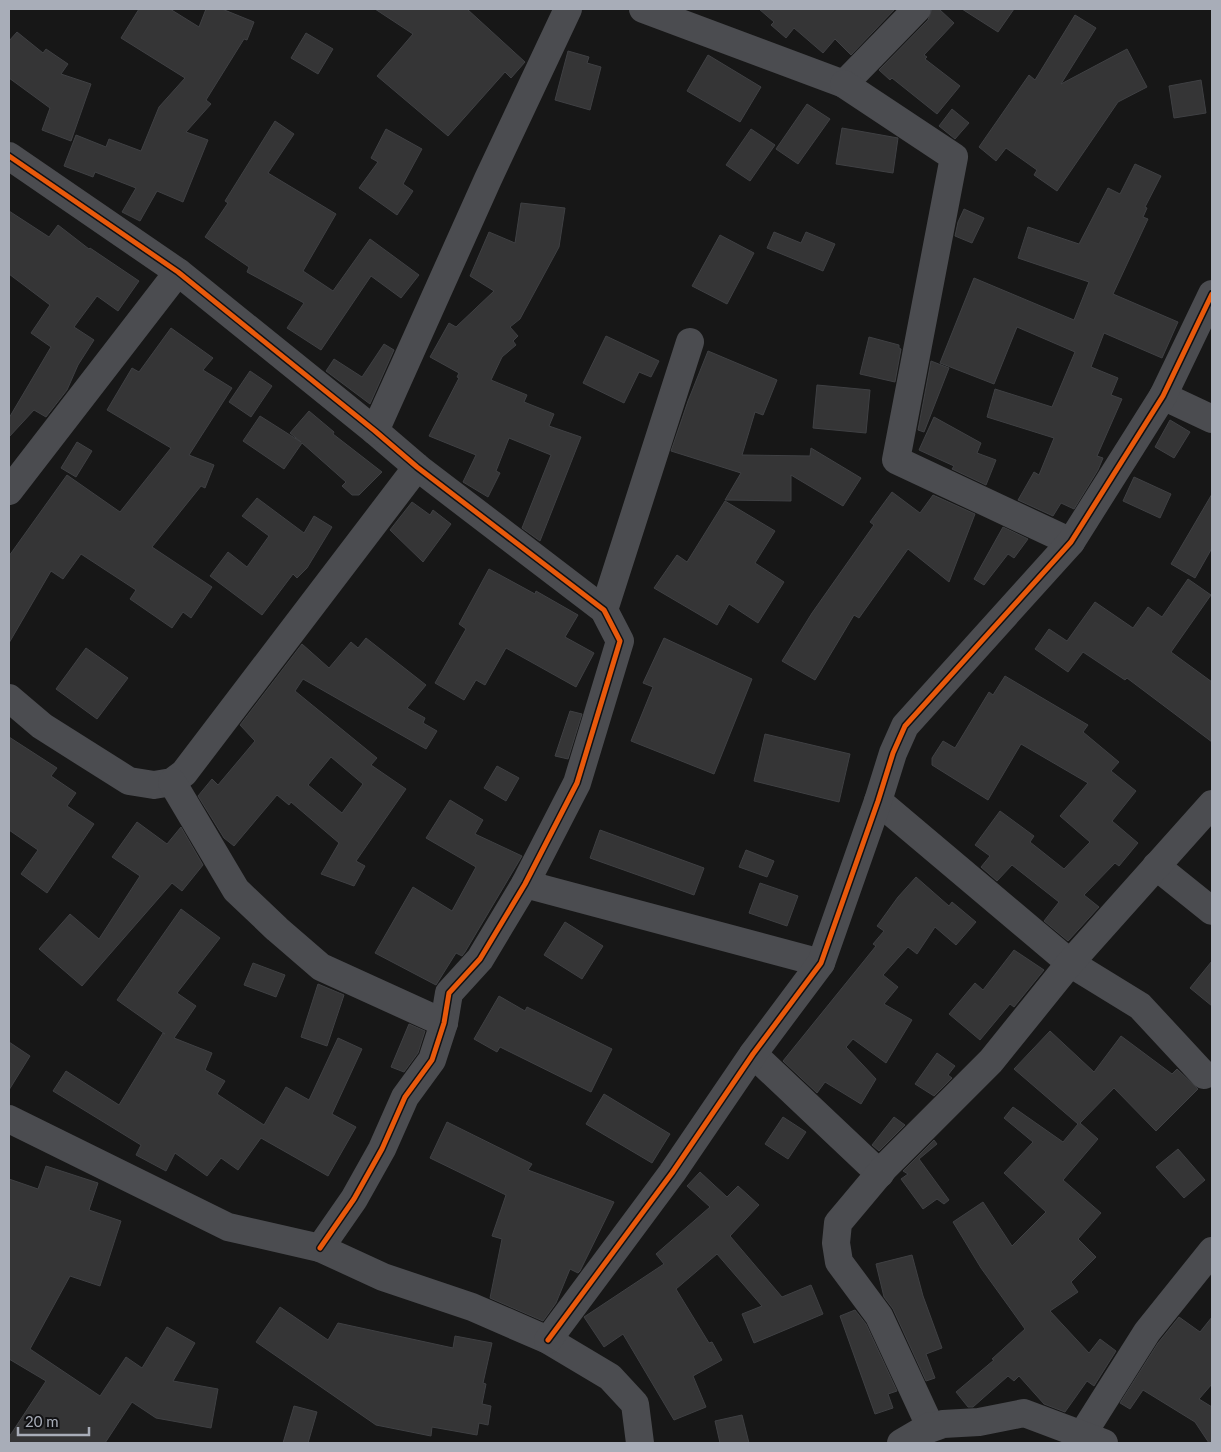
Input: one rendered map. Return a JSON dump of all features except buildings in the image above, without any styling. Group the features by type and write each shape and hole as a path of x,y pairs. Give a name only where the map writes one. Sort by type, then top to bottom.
{"street":[{"path":"376,431 488,179 568,9"},
{"path":"643,9 844,84 954,157 896,460 1071,542"},
{"path":"844,84 917,9"},
{"path":"9,156 178,272 376,431 417,467 604,610 620,642 577,783 525,884 480,959 449,993 444,1023 432,1060 405,1097 378,1157 354,1199 320,1248"},
{"path":"9,491 178,272"},
{"path":"548,1340 672,1173 753,1054 821,963 878,801 893,752 905,726 1071,542 1163,396 1212,294"},
{"path":"604,610 690,342"},
{"path":"1163,396 1212,419"},
{"path":"9,698 42,726 129,781 154,785 172,782 184,774 417,467"},
{"path":"172,782 236,890 277,929 322,967 444,1023"},
{"path":"878,801 1070,963 1140,1006 1204,1075"},
{"path":"1212,804 1070,963 991,1061 880,1174 838,1223 836,1243 839,1262 879,1316 930,1426 929,1429 943,1424 980,1433 1024,1413 1093,1439 1147,1332 1212,1253"},
{"path":"1156,866 1212,911"},
{"path":"525,884 821,963"},
{"path":"753,1054 880,1174"},
{"path":"9,1119 228,1227 320,1248 383,1277 472,1307 548,1340 610,1377 635,1404 640,1443"},
{"path":"901,1443 930,1426"}],"cycle path":[{"path":"9,156 178,272 417,467 604,610 620,641 577,783 525,884 480,959 449,993 444,1023 432,1060 405,1097 382,1149 354,1199 320,1248"},
{"path":"548,1340 672,1173 753,1054 821,963 893,753 905,726 1071,542 1163,396 1212,294"}]}
